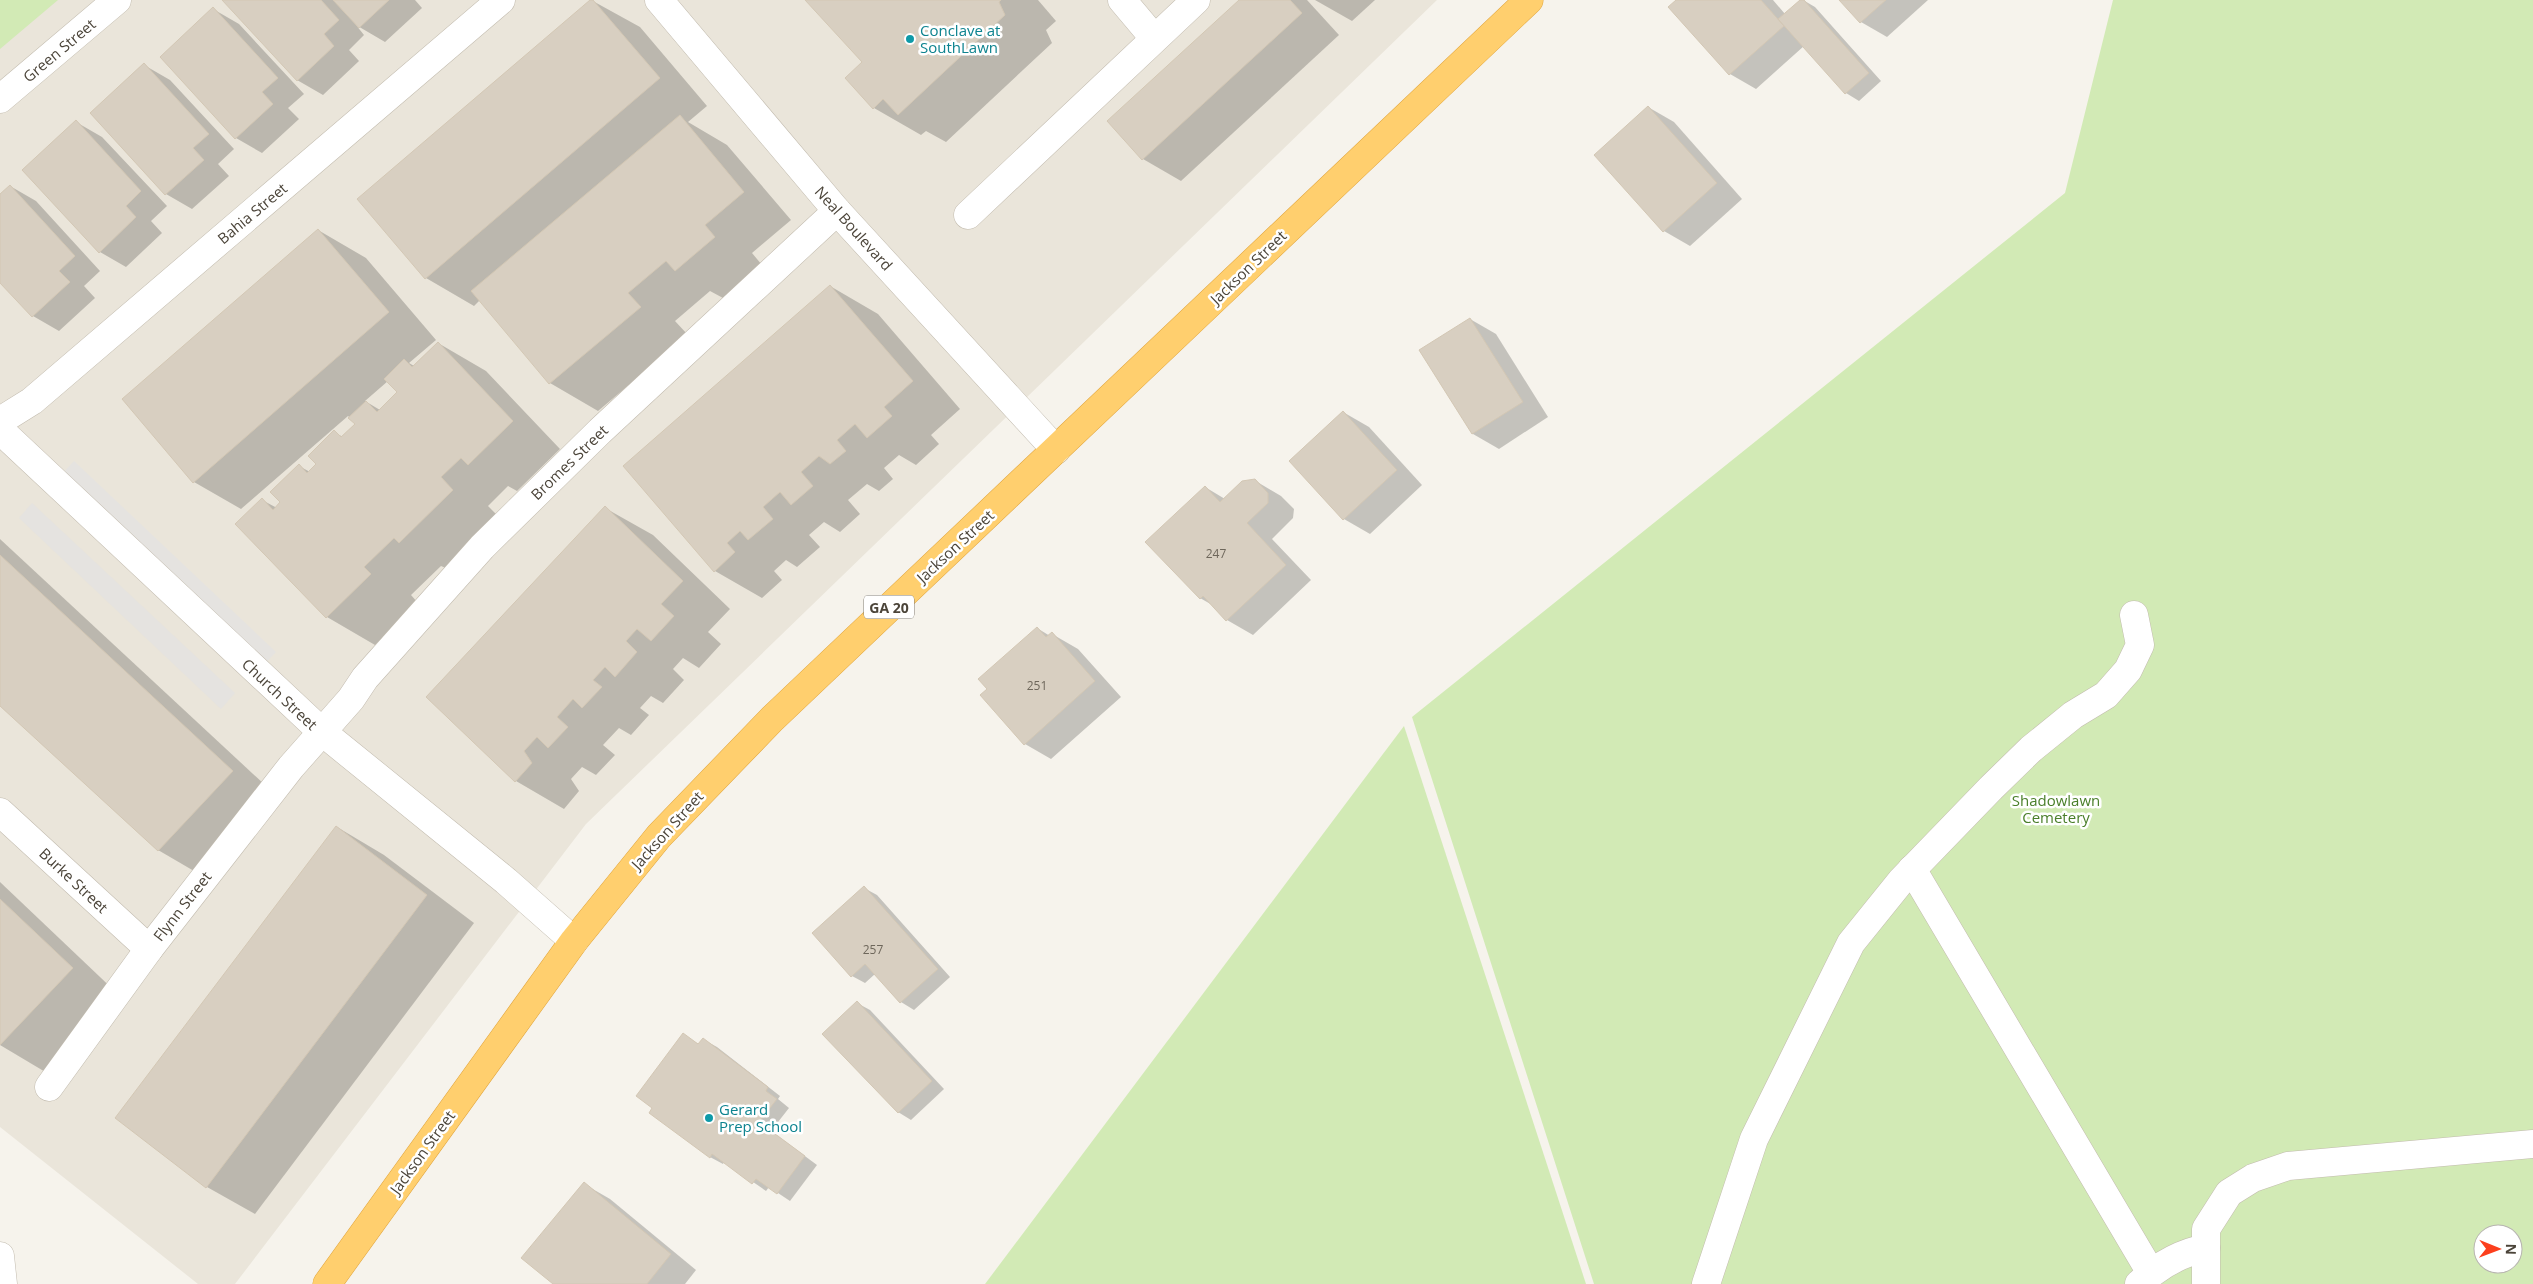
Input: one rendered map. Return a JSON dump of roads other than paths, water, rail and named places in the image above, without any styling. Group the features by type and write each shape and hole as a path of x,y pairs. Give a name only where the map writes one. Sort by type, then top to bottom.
{"highway":[{"name":"Jackson Street","path":"327,1284 574,941 659,836 772,719 1529,0"}],"street":[{"name":"Green Street","path":"0,99 117,0"},
{"name":"Bahia Street","path":"0,422 32,400 501,0"},
{"name":"Neal Boulevard","path":"659,0 837,211 1056,450"},
{"path":"1122,0 1154,38"},
{"path":"968,215 1196,0"},
{"name":"Bromes Street","path":"321,732 351,699 365,678 482,547 600,431 837,211"},
{"name":"Church Street","path":"0,430 321,732 506,881 574,941"},
{"path":"1706,1284 1754,1139 1850,942 1912,869 2031,749 2074,715 2106,695 2122,676 2140,645 2134,615"},
{"name":"Flynn Street","path":"50,1087 148,949 321,732"},
{"name":"Burke Street","path":"0,812 148,949"},
{"path":"1912,869 2145,1279 2192,1250 2206,1248"},
{"path":"2206,1284 2206,1229 2229,1193 2253,1178 2288,1166 2533,1144"},
{"path":"0,1256 3,1284"}],"place":[{"name":"Conclave at SouthLawn","path":"910,39"},
{"name":"Gerard Prep School","path":"709,1118"}],"park label":[{"name":"Shadowlawn Cemetery","path":"2056,808"}]}
